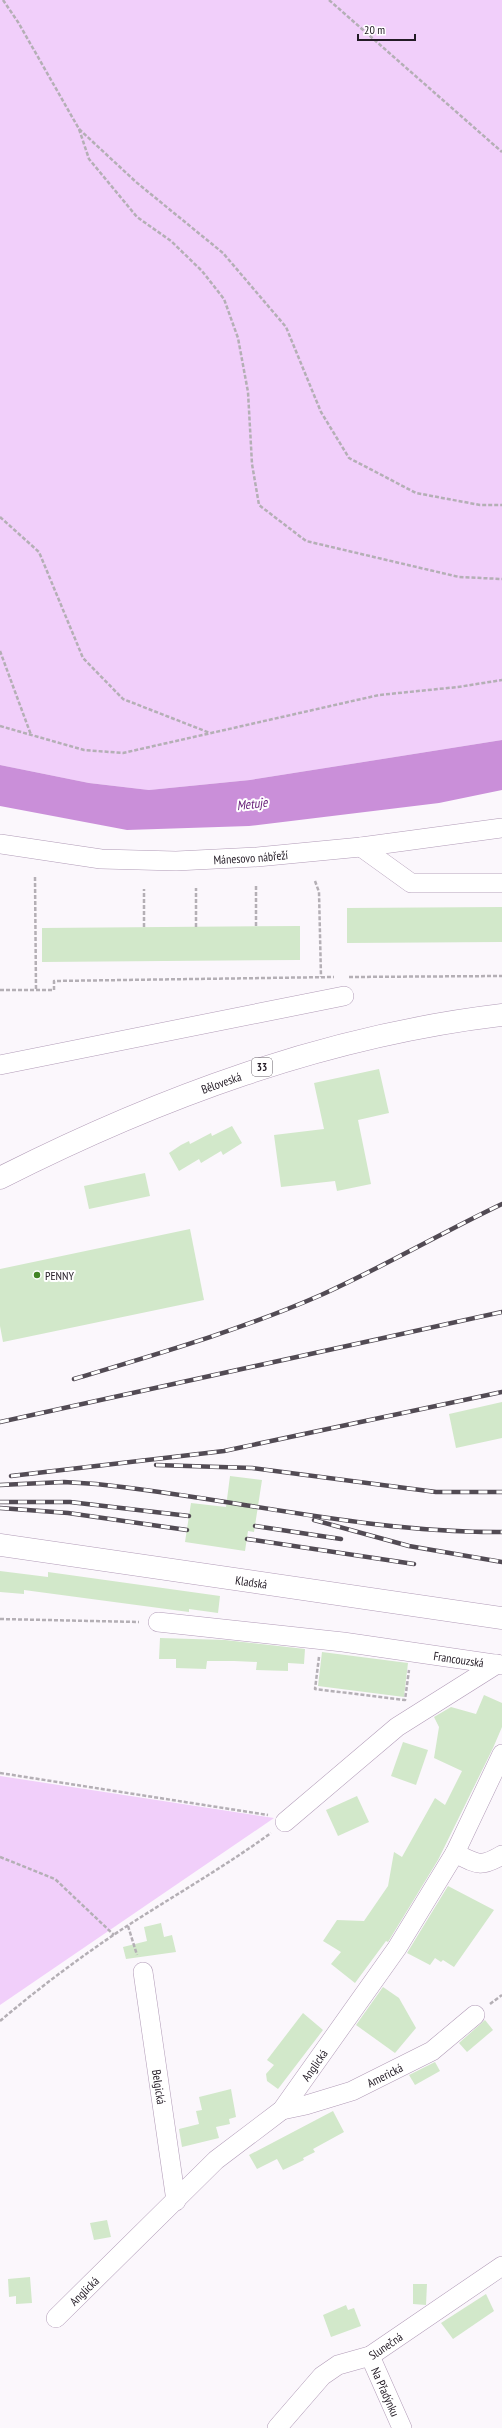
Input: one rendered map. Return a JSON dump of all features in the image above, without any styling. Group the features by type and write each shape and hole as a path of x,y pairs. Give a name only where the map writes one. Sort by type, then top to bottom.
{"main road":[{"name":"Běloveská","path":"0,1178 149,1110 272,1063 375,1037 502,1015"},
{"name":"Kladská","path":"0,1545 502,1618"}],"street":[{"name":"Mánesovo nábřeží","path":"0,844 101,859 176,861 258,857 361,847 502,828"},
{"path":"361,847 411,883 502,883"},
{"path":"0,1065 344,996"},
{"name":"Francouzská","path":"158,1622 343,1642 500,1664"},
{"name":"Francouzská","path":"289,1819 397,1726 500,1664"},
{"name":"Anglická","path":"56,2318 216,2160 282,2110 397,1948 455,1853 502,1754"},
{"path":"455,1853 478,1864 487,1864 502,1855"},
{"name":"Belgická","path":"143,1972 176,2200"},
{"name":"Americká","path":"282,2110 306,2105 352,2091 432,2050 475,2015"},
{"name":"Slunečná","path":"276,2428 322,2376 338,2365 370,2356 502,2266"},
{"name":"Na Přadýnku","path":"370,2356 402,2428"}],"path":[{"path":"3,0 18,22 79,129 89,159 137,217 171,241 202,271 224,299 240,345 248,392 252,464 259,505 306,541 459,577 502,579"},
{"path":"329,0 502,152"},
{"path":"79,129 136,182 223,253 286,327 321,412 349,458 416,493 480,505 502,505"},
{"path":"0,517 39,552 83,658 123,699 210,733"},
{"path":"0,651 31,735"},
{"path":"0,726 84,750 123,753 379,695 458,687 502,680"},
{"path":"35,877 36,990"},
{"path":"315,881 319,892 321,977"},
{"path":"256,886 256,927"},
{"path":"196,888 196,927"},
{"path":"144,889 144,927"},
{"path":"0,990 54,990 54,980 502,976"},
{"path":"0,1619 34,1618 158,1622"},
{"path":"318,1658 315,1689 405,1700 412,1652"},
{"path":"0,1773 289,1819"},
{"path":"0,2021 81,1958 128,1926 229,1864 289,1819"},
{"path":"0,1856 55,1879 114,1936"},
{"path":"128,1926 143,1972"}],"shaded area":[{"path":"0,0 502,0 502,740 250,780 149,790 89,783 0,765"},
{"path":"0,1776 274,1818 0,2005"}],"water":[{"name":"Metuje","path":"502,740 502,790 439,803 249,826 127,830 0,806 0,765 89,783 149,790 250,780"}],"building":[{"path":"502,907 502,942 347,943 347,908"},
{"path":"300,926 300,960 42,962 42,928"},
{"path":"379,1069 389,1113 358,1120 371,1184 337,1191 335,1181 281,1187 274,1135 324,1129 314,1083"},
{"path":"232,1126 242,1143 223,1155 221,1151 201,1163 199,1159 179,1171 169,1153 189,1141 190,1144 211,1133 212,1136"},
{"path":"145,1173 150,1196 89,1209 84,1186"},
{"path":"190,1229 204,1300 3,1342 0,1326 0,1269"},
{"path":"502,1402 502,1438 456,1448 449,1414"},
{"path":"230,1476 262,1480 254,1532 248,1531 245,1551 185,1542 191,1503 226,1507"},
{"path":"0,1571 48,1577 48,1572 220,1596 218,1613 189,1609 189,1612 24,1590 24,1594 0,1592"},
{"path":"160,1638 225,1640 305,1649 304,1664 288,1663 288,1671 256,1670 257,1662 234,1661 207,1661 206,1669 176,1668 176,1659 159,1659"},
{"path":"322,1652 408,1663 404,1697 318,1686"},
{"path":"484,1695 502,1703 502,1727 493,1748 438,1860 388,1942 386,1941 355,1983 331,1964 341,1952 323,1941 337,1920 364,1921 388,1886 394,1852 402,1857 435,1798 445,1805 462,1771 434,1758 439,1727 434,1717 451,1707 476,1714"},
{"path":"403,1742 428,1750 416,1785 391,1776"},
{"path":"357,1796 369,1822 338,1836 326,1810"},
{"path":"448,1886 494,1910 454,1967 443,1960 441,1962 435,1958 430,1965 407,1953"},
{"path":"161,1923 164,1937 172,1935 176,1952 126,1959 123,1947 147,1941 144,1927"},
{"path":"383,1987 399,1998 416,2028 395,2053 356,2025"},
{"path":"303,2013 323,2030 278,2089 267,2081 266,2074 274,2065 267,2060"},
{"path":"485,2020 493,2030 467,2052 459,2043"},
{"path":"435,2062 440,2071 415,2085 409,2075"},
{"path":"231,2089 236,2117 229,2119 230,2124 216,2127 219,2138 182,2147 179,2129 199,2124 196,2111 202,2110 199,2097"},
{"path":"333,2111 344,2132 313,2149 315,2152 303,2158 304,2160 283,2170 277,2159 257,2169 249,2155"},
{"path":"107,2220 111,2237 94,2240 90,2223"},
{"path":"30,2277 32,2303 16,2304 16,2296 9,2297 8,2279"},
{"path":"413,2284 427,2284 426,2305 413,2304"},
{"path":"486,2294 494,2311 453,2339 441,2323"},
{"path":"346,2305 348,2310 354,2308 361,2326 331,2337 323,2315"}],"railway":[{"path":"74,1379 199,1341 291,1308 389,1262 502,1204"},
{"path":"0,1422 502,1312"},
{"path":"11,1476 224,1451 502,1392"},
{"path":"156,1465 252,1468 436,1492 502,1492"},
{"path":"0,1485 64,1482 96,1484 147,1490 349,1521 451,1531 502,1532"},
{"path":"0,1502 70,1502 189,1516"},
{"path":"0,1508 68,1513 187,1530"},
{"path":"314,1520 409,1546 502,1562"},
{"path":"255,1526 341,1539"},
{"path":"247,1539 414,1564"}],"place":[{"name":"PENNY","path":"37,1275"}]}
